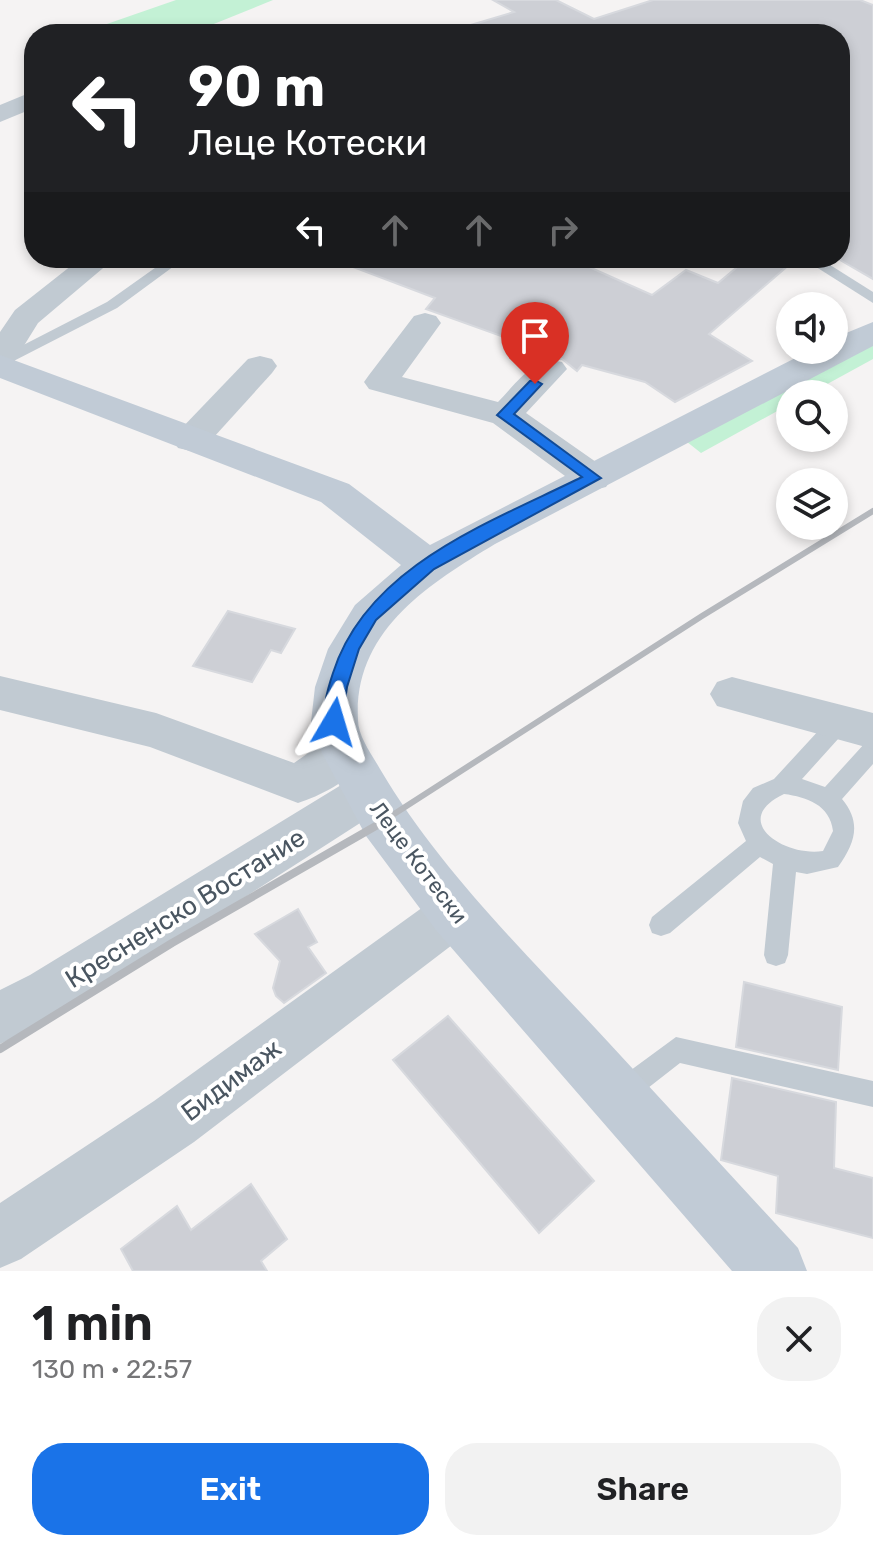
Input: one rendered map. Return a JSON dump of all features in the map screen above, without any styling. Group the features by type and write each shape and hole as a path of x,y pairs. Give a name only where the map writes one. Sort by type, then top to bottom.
{"main road":[{"name":"Леце Котески","path":"775,1271 455,913 384,821 357,773 334,722 338,687 350,649 370,616 428,565 481,534 873,332"},
{"path":"0,362 191,440 335,493 428,565"}],"street":[{"path":"0,114 24,103"},
{"path":"0,362 26,317 87,268"},
{"path":"425,323 381,382 505,415 593,478"},
{"path":"191,440 260,366"},
{"path":"505,415 550,369"},
{"path":"0,693 156,731 298,784 357,773"},
{"path":"732,694 862,734"},
{"name":"Кресненско Востание","path":"0,1018 49,993 357,773"},
{"name":"Бидимаж","path":"0,1238 185,1116 362,979 455,913"}],"lane":[{"path":"0,362 112,305 164,268"},
{"path":"825,268 873,298"},
{"path":"782,785 862,734"},
{"path":"828,799 862,734"},
{"path":"798,785 828,799 845,825 846,839 830,860 816,865 785,861 759,844 749,818 751,807 768,789 798,785"},
{"path":"661,925 759,844"},
{"path":"776,955 785,861"},
{"path":"618,1095 676,1050 873,1094"}],"green space":[{"path":"176,0 273,0 214,24 107,24"},
{"path":"873,332 873,359 835,380 781,380 812,364 848,364 848,345"},
{"path":"776,382 776,412 701,453 677,434"}],"building":[{"path":"493,0 556,0 594,19 653,0 860,0 873,5 873,279 850,266 850,24 474,24 514,12"},
{"path":"356,268 591,268 652,295 686,270 718,283 736,268 785,268 709,334 752,361 675,402 645,382 582,365 577,371 562,359 548,359 551,354 426,309 435,298"},
{"path":"228,611 295,629 281,653 271,650 252,682 193,666"},
{"path":"298,909 317,942 308,947 326,973 284,1003 273,988 280,961 255,934"},
{"path":"744,982 842,1007 838,1070 736,1047"},
{"path":"448,1016 594,1181 539,1233 393,1060"},
{"path":"732,1078 836,1102 834,1168 873,1178 873,1238 776,1213 778,1176 721,1160"},
{"path":"251,1184 287,1239 261,1261 267,1271 133,1271 121,1249 177,1206 191,1230"}],"railway":[{"path":"377,825 702,616 873,511"},
{"path":"0,1049 172,943 381,823"}],"route":[{"path":"334,722 338,687 350,649 370,616 428,565 481,534 593,478 505,415 535,384"}]}
